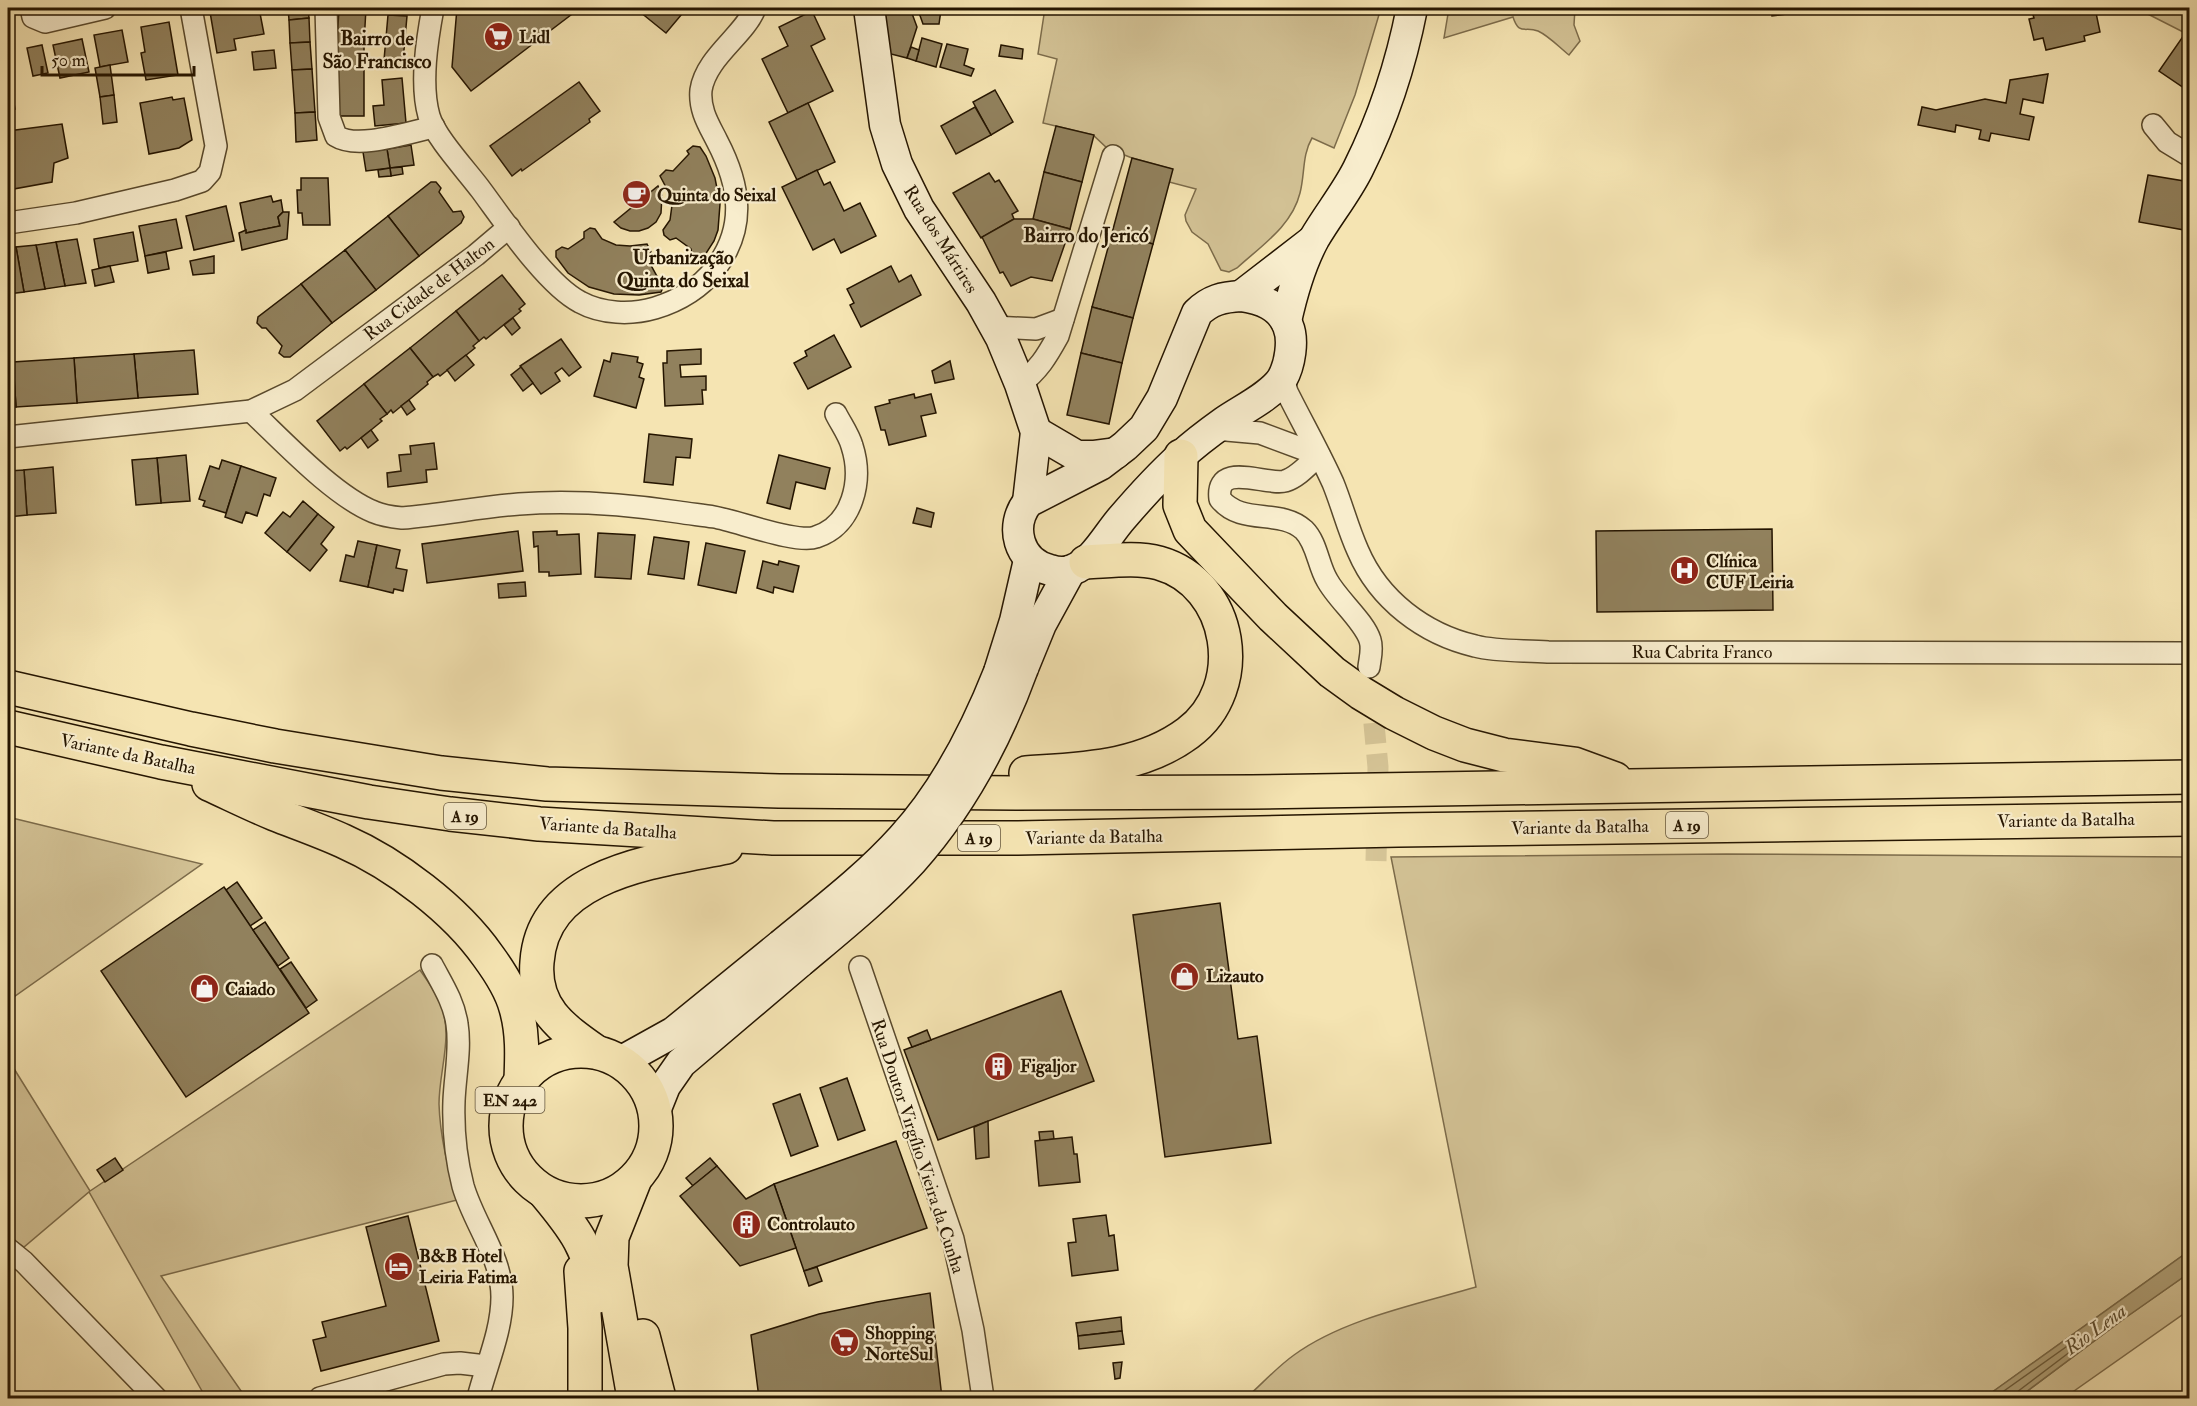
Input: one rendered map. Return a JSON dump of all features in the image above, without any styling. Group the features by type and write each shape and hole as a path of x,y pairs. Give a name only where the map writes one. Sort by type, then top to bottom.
{"main road":[{"name":"Rua dos Mártires","path":"852,8 872,39"},
{"name":"Rua dos Mártires","path":"870,8 872,39 885,125 903,180 918,209 981,302 1020,384 1036,432 1028,502 1022,510 1018,531 1020,544 1029,560"},
{"path":"1286,321 1291,297 1313,240 1357,171 1379,124 1400,62 1412,8"},
{"path":"1241,296 1313,240"},
{"path":"1011,670 1078,566 1133,505 1181,456 1275,387 1283,377 1288,364 1291,335 1281,314 1267,303 1241,296 1220,298 1207,304 1197,313 1173,374 1152,416 1135,437 1117,453 1080,477 1028,502"},
{"path":"1036,432 1077,456 1117,453"},
{"path":"1181,456 1180,505 1190,530 1273,617 1332,672 1361,693 1414,723 1465,745 1504,755 1574,764 1634,786"},
{"path":"773,838 664,859 613,873 562,904 550,919 541,939 536,974 540,993 549,1013 564,1029 608,1057 675,1032 876,897 912,861 939,828 992,745 1011,670 1015,621 1029,560 1057,572 1078,566 1136,561 1159,563 1186,577 1206,594 1225,636 1226,667 1218,693 1208,712 1189,732 1131,761 1092,769 1008,774 975,793"},
{"name":"Variante da Batalha","path":"8,687 275,746 418,769 547,784 779,791 1252,792 2190,777"},
{"name":"Variante da Batalha","path":"8,727 161,762 369,802 450,814 539,824 773,838 1018,838 1398,830 2190,819"},
{"path":"161,762 272,813 344,841 388,866 421,889 454,917 492,960 516,1005 520,1026 521,1080"},
{"path":"655,1111 665,1086 681,1063 791,954"},
{"name":"EN 242","path":"617,1398 588,1254 570,1222 545,1193 524,1177 511,1155 505,1129 509,1103 521,1080 536,1065 554,1055 575,1051 608,1057 636,1075 648,1091 655,1111 656,1135 649,1159 635,1179 612,1237 611,1266 634,1398"},
{"name":"EN 242","path":"545,1193 563,1200 592,1201 620,1191 635,1179"},
{"path":"621,1215 624,1263 659,1398"},
{"path":"580,1239 585,1328 585,1398"}],"street":[{"path":"31,8 33,17 45,22 105,8"},
{"path":"8,223 76,213 175,190 202,181 210,172 216,146 191,8"},
{"path":"326,8 329,117 336,136 343,141 373,140 434,127"},
{"path":"433,8 426,48 426,79 427,106 434,127 509,227"},
{"name":"Rua Cidade de Halton","path":"8,437 251,411 295,390 476,255 509,227 541,267 567,293 590,306 613,312 646,310 675,301 696,287 714,270 723,257 735,228 737,215 733,179 726,158 703,114 701,91 710,68 757,9"},
{"path":"2153,125 2167,142 2190,156"},
{"path":"1020,384 1034,374 1044,362 1058,336 1113,156"},
{"path":"994,327 1036,329 1063,319"},
{"name":"Rua Cabrita Franco","path":"1283,377 1287,392 1333,483 1359,553 1381,589 1407,614 1435,632 1477,647 1548,652 2190,653"},
{"path":"251,411 326,481 357,503 385,516 402,518 516,504 572,502 633,506 714,517 809,539 836,526 848,509 855,490 855,454 836,414"},
{"path":"1215,429 1260,433 1318,455 1293,478 1285,481 1268,482 1245,476 1228,480 1221,486 1220,499 1236,513 1275,518 1304,530 1312,542 1325,578 1370,639 1372,651 1369,667"},
{"path":"432,965 451,1001 457,1022 459,1039 454,1122 458,1162 470,1207 492,1252 499,1275 502,1297 500,1322 478,1398"},
{"name":"Rua Doutor Virgílio Vieira da Cunha","path":"860,967 952,1239 973,1330 983,1398"},
{"path":"8,1249 24,1262 156,1398"},
{"path":"320,1398 444,1364 486,1366"}],"shaded area":[{"path":"1045,8 1381,8 1355,95 1334,148 1312,138 1305,158 1300,193 1290,216 1265,243 1237,268 1229,272 1221,270 1208,244 1192,232 1185,215 1196,189 1169,182 1172,169 1132,158 1107,148 1093,135 1043,123 1057,59 1038,54"},
{"path":"1449,8 1521,8 1523,13 1531,8 1575,8 1574,25 1580,41 1569,55 1542,33 1520,28 1513,17 1444,38"},
{"path":"2136,8 2189,8 2189,35"},
{"path":"8,817 202,864 8,1001"},
{"path":"1726,854 2189,857 2189,1251 1984,1398 1246,1398 1294,1355 1314,1342 1358,1322 1476,1287 1391,857"},
{"path":"420,970 438,998 444,1014 446,1040 439,1104 445,1152 457,1200 161,1276 246,1398 206,1398 89,1192 24,1247 8,1236 8,1059 90,1191"},
{"path":"2189,1273 2189,1310 2064,1398 2018,1398 2125,1318"}],"water":[{"name":"Rio Lena","path":"2189,1251 2189,1273 2018,1398 1984,1398"}],"building":[{"path":"235,8 259,8 264,34 234,39 236,50 217,53 210,12"},
{"path":"288,8 308,8 309,18 289,20"},
{"path":"339,8 366,8 364,44 337,44"},
{"name":"Lidl","path":"457,8 580,8 471,91 452,67"},
{"path":"644,8 687,8 666,33 640,12"},
{"path":"882,8 910,8 917,27 907,58 887,53"},
{"path":"1771,8 1829,8 1772,16"},
{"path":"2031,8 2095,8 2100,32 2084,36 2085,41 2046,50 2043,38 2034,40 2029,19 2034,18"},
{"path":"918,10 941,10 939,24 923,24"},
{"path":"812,11 825,39 811,46 833,91 788,113 762,59 788,46 779,27"},
{"path":"388,15 407,16 403,61 384,60"},
{"path":"309,18 310,42 290,43 289,20"},
{"path":"169,22 178,75 146,80 141,53 145,52 141,27"},
{"path":"122,30 128,62 100,67 94,35"},
{"path":"2184,35 2190,39 2190,92 2159,71"},
{"path":"922,38 942,44 936,67 916,61"},
{"path":"82,39 89,72 60,78 53,45"},
{"path":"310,42 312,69 292,70 290,43"},
{"path":"337,44 364,44 364,116 337,116"},
{"path":"947,44 968,49 964,65 974,69 971,76 940,67"},
{"path":"42,45 48,73 33,76 27,48"},
{"path":"1001,45 1023,49 1022,59 999,56"},
{"path":"911,47 919,50 916,61 907,58"},
{"path":"274,50 276,68 254,70 252,52"},
{"path":"110,65 114,95 100,97 95,68"},
{"path":"8,67 15,109 8,110"},
{"path":"312,69 315,112 295,113 292,70"},
{"path":"2048,74 2043,103 2023,99 2020,114 2034,117 2029,140 1991,133 1989,141 1979,139 1981,130 1956,125 1955,132 1918,125 1922,107 1936,110 1985,99 2006,103 2010,80"},
{"path":"402,78 406,123 375,126 373,106 384,105 382,80"},
{"path":"579,82 600,111 589,119 590,122 512,176 490,146"},
{"path":"995,90 1013,122 991,135 973,102"},
{"path":"114,95 117,122 103,124 100,97"},
{"path":"172,97 173,100 184,98 192,140 179,148 149,154 140,103"},
{"path":"808,103 835,162 797,180 769,122"},
{"path":"975,107 991,135 956,154 941,126"},
{"path":"315,112 317,140 296,142 295,113"},
{"path":"62,124 68,158 54,163 52,182 8,190 8,131"},
{"path":"1056,126 1094,135 1082,182 1044,172"},
{"path":"411,145 414,165 390,168 387,149"},
{"path":"693,146 700,147 706,156 715,178 720,204 718,230 714,241 703,258 697,259 692,255 691,249 676,238 670,240 664,235 663,230 670,220 672,205 660,176 666,170 673,171 689,154 687,151"},
{"path":"387,149 390,168 366,171 363,152"},
{"path":"1132,158 1173,169 1153,244 1112,233"},
{"path":"402,167 403,174 391,176 390,168"},
{"path":"390,168 391,176 379,177 378,170"},
{"path":"817,170 824,185 830,182 844,211 860,203 876,236 841,253 834,239 813,250 782,187"},
{"path":"1044,172 1082,182 1070,229 1033,219"},
{"path":"989,173 995,182 999,180 1018,211 1012,214 1014,219 981,238 953,193"},
{"path":"2148,175 2190,182 2190,231 2139,222"},
{"path":"301,178 328,178 330,225 303,225 302,213 298,213 297,190 301,190"},
{"path":"431,182 436,182 441,188 439,192 453,212 461,211 464,217 461,223 419,256 388,216"},
{"name":"Quinta do Seixal","path":"641,182 649,193 631,207 623,196"},
{"path":"658,186 662,195 661,213 656,222 648,228 630,231 614,222"},
{"path":"271,196 273,202 281,200 283,212 278,217 280,226 246,233 240,203"},
{"path":"226,206 234,241 194,250 186,216"},
{"path":"283,212 289,212 287,239 242,250 239,233 280,226 278,217"},
{"path":"388,216 419,256 376,290 345,250"},
{"path":"176,219 182,248 145,256 139,226"},
{"path":"1014,219 1033,219 1070,229 1052,281 1031,277 1011,286 1003,272 1000,273 982,237"},
{"path":"590,228 595,229 602,239 616,245 647,244 651,252 647,258 664,285 661,292 639,295 614,294 589,287 568,273 556,257 556,251 562,247 568,249 584,238 584,232"},
{"path":"133,232 138,261 99,268 94,239"},
{"path":"1112,233 1153,244 1133,318 1092,307"},
{"path":"77,239 86,283 65,286 56,242"},
{"path":"56,242 65,286 45,289 36,245"},
{"path":"36,245 45,289 24,292 16,247"},
{"path":"16,247 24,292 8,294 8,248"},
{"path":"345,250 376,290 332,323 301,284"},
{"path":"166,252 169,269 148,273 145,256"},
{"path":"214,256 214,273 193,275 190,261"},
{"path":"110,266 114,282 95,286 92,270"},
{"path":"891,266 899,282 911,275 921,295 861,327 850,305 854,303 847,289"},
{"path":"502,275 525,304 519,309 521,311 486,339 484,337 479,341 456,311"},
{"path":"301,284 332,323 290,357 284,357 279,353 282,346 266,328 262,328 257,323 258,317"},
{"path":"1092,307 1133,318 1122,363 1081,353"},
{"path":"456,311 479,341 473,346 475,348 440,376 438,374 433,377 410,348"},
{"path":"513,318 520,328 512,335 504,325"},
{"path":"834,335 851,367 808,389 794,363 807,356 805,351"},
{"path":"561,339 581,367 569,376 562,368 555,373 560,381 541,394 520,366"},
{"path":"410,348 433,377 427,382 428,384 393,413 391,410 387,414 364,384"},
{"path":"701,349 701,364 680,365 681,377 706,376 706,390 702,390 703,404 665,406 663,363 667,363 667,351"},
{"path":"194,350 198,394 138,398 134,354"},
{"path":"612,353 638,357 637,362 643,364 639,377 644,379 636,408 594,396 604,360 610,362"},
{"path":"1081,353 1122,363 1109,424 1067,415"},
{"path":"134,354 138,398 77,403 74,358"},
{"path":"466,355 474,365 455,381 447,370"},
{"path":"74,358 77,403 16,407 13,362"},
{"path":"950,361 954,379 935,383 932,371"},
{"path":"13,362 16,407 8,407 8,363"},
{"path":"521,367 533,383 523,391 511,375"},
{"path":"364,384 387,414 380,419 382,421 347,449 345,447 340,451 317,421"},
{"path":"914,394 915,398 931,394 936,413 921,416 926,436 889,445 885,430 881,430 875,407 890,403 889,400"},
{"path":"409,400 415,409 407,415 401,406"},
{"path":"371,430 378,440 368,448 361,438"},
{"path":"649,434 692,439 690,458 676,457 673,485 644,482"},
{"path":"434,443 437,469 426,470 427,482 388,487 387,473 401,471 399,455 411,454 410,446"},
{"path":"186,455 190,501 161,503 157,458"},
{"path":"779,455 830,468 825,489 796,482 790,509 767,503"},
{"path":"157,458 161,503 136,505 132,460"},
{"path":"222,460 241,466 226,513 203,506 205,501 199,499 210,466 219,469"},
{"path":"241,466 276,478 270,496 264,494 257,516 246,512 242,523 225,517"},
{"path":"53,467 56,513 27,515 24,470"},
{"path":"24,470 27,515 8,517 8,471"},
{"path":"303,501 318,514 287,552 265,533 283,512 290,517"},
{"path":"917,508 934,513 931,527 913,523"},
{"path":"318,514 334,527 321,544 327,550 310,571 287,552"},
{"name":"Clínica CUF Leiria","path":"1772,529 1773,610 1597,612 1596,531"},
{"path":"518,531 523,571 427,583 422,544"},
{"path":"557,531 557,535 579,534 581,574 549,576 549,572 539,572 538,546 534,547 533,532"},
{"path":"598,533 635,535 631,579 595,577"},
{"path":"654,537 689,542 684,579 648,574"},
{"path":"358,541 377,545 368,587 340,581 346,555 354,557"},
{"path":"706,543 745,551 736,593 698,585"},
{"path":"377,545 400,550 396,568 407,570 403,591 394,589 393,593 368,587"},
{"path":"763,561 778,565 779,561 799,566 793,592 774,587 773,593 757,588"},
{"path":"525,582 526,596 499,598 498,584"},
{"path":"237,882 262,918 250,926 226,890"},
{"name":"Caiado","path":"224,887 309,1013 186,1097 101,971"},
{"name":"Lizauto","path":"1220,903 1238,1039 1257,1036 1271,1143 1165,1157 1133,915"},
{"path":"265,922 289,958 278,966 253,930"},
{"path":"291,962 317,1000 306,1008 280,969"},
{"name":"Figaljor","path":"1061,991 1094,1081 938,1140 904,1050"},
{"path":"927,1030 931,1040 912,1047 908,1038"},
{"path":"847,1078 865,1130 838,1140 820,1088"},
{"path":"800,1094 818,1146 791,1156 773,1104"},
{"path":"988,1121 989,1157 976,1159 974,1127"},
{"path":"1053,1131 1054,1139 1040,1141 1039,1132"},
{"path":"1072,1137 1074,1154 1077,1154 1080,1182 1039,1186 1035,1141"},
{"path":"896,1141 927,1228 804,1271 774,1184"},
{"path":"115,1158 123,1170 105,1182 97,1170"},
{"path":"710,1158 717,1166 693,1186 686,1178"},
{"name":"Controlauto","path":"717,1166 746,1199 774,1184 796,1248 740,1266 680,1196"},
{"path":"1106,1215 1109,1236 1114,1235 1118,1270 1072,1276 1068,1243 1076,1242 1073,1219"},
{"name":"B&B Hotel Leiria Fatima","path":"408,1216 439,1341 321,1371 313,1340 326,1337 322,1322 386,1306 366,1227"},
{"path":"817,1267 822,1281 809,1286 804,1271"},
{"name":"Shopping NorteSul","path":"930,1293 942,1398 759,1398 751,1335 819,1314"},
{"path":"1121,1317 1122,1331 1078,1336 1076,1323"},
{"path":"1122,1331 1124,1344 1079,1349 1078,1336"},
{"path":"1122,1362 1120,1378 1115,1379 1113,1363"}],"tunnel":[{"path":"1371,692 1378,767 1376,861"}],"place":[{"name":"Lidl","path":"498,37"},
{"name":"Quinta do Seixal","path":"636,195"},
{"name":"Clínica CUF Leiria","path":"1685,571"},
{"name":"Lizauto","path":"1185,976"},
{"name":"Caiado","path":"204,989"},
{"name":"Figaljor","path":"999,1066"},
{"name":"Controlauto","path":"746,1224"},
{"name":"B&B Hotel Leiria Fatima","path":"398,1266"},
{"name":"Shopping NorteSul","path":"844,1343"}],"district":[{"name":"Bairro de São Francisco","path":"377,50"},
{"name":"Bairro do Jericó","path":"1086,235"},
{"name":"Urbanização Quinta do Seixal","path":"683,268"}]}
